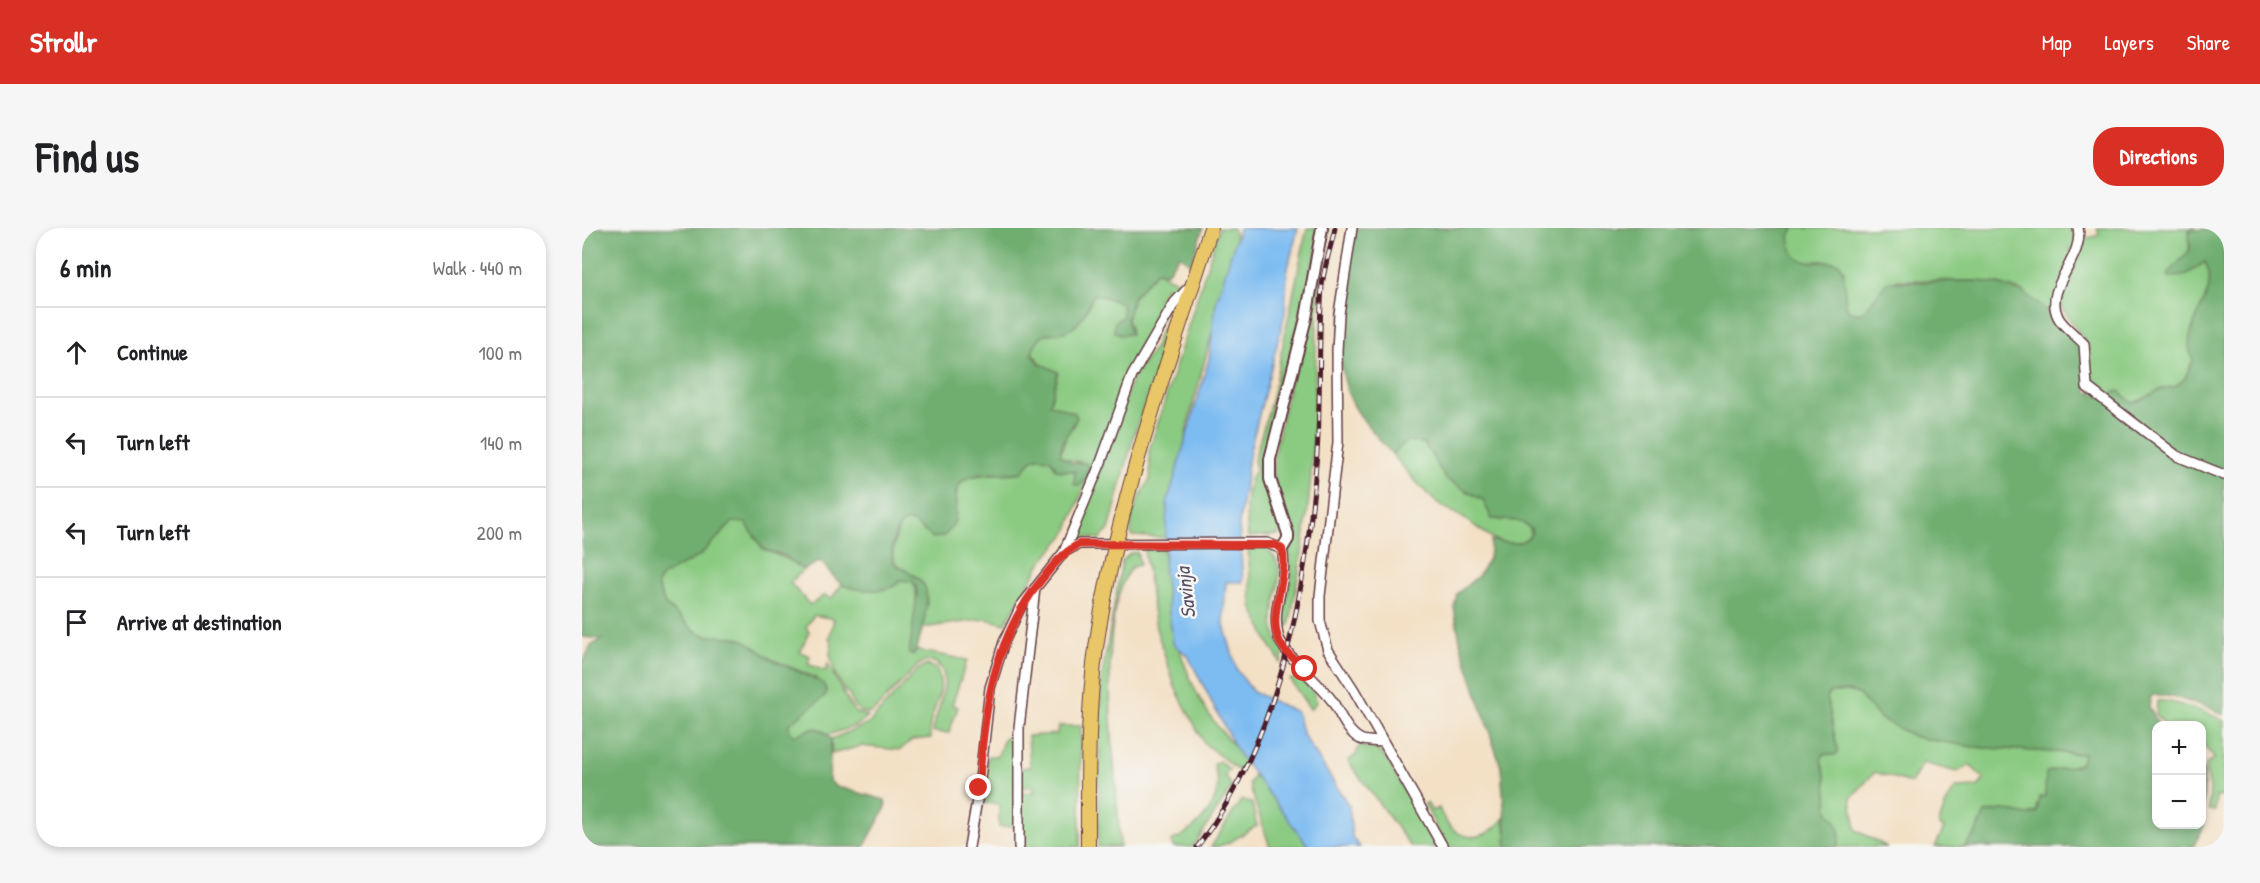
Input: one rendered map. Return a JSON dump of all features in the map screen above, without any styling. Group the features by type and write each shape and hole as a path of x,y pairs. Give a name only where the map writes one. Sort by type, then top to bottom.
{"main road":[{"path":"1088,847 1091,702 1098,640 1116,545 1145,433 1211,228"}],"street":[{"path":"1322,228 1306,318 1270,459 1270,479 1288,534 1288,539 1282,549 1285,562 1283,585 1276,611 1278,636 1284,649 1332,700 1353,732 1360,739 1383,742"},
{"path":"1352,228 1339,314 1338,442 1320,596 1320,621 1328,650 1443,847"},
{"path":"2078,228 2079,246 2059,286 2055,302 2058,317 2084,344 2087,387 2177,456 2224,475"},
{"path":"969,847 994,669 1021,606 1064,552 1101,462 1132,376 1175,302 1194,283"},
{"path":"1064,552 1079,544 1267,543 1282,549"},
{"path":"1019,847 1019,728 1036,586"}],"green space":[{"path":"582,228 1203,228 1191,264 1179,255 1167,273 1157,271 1133,297 1127,320 1131,334 1120,335 1114,331 1115,321 1123,317 1122,303 1094,294 1085,313 1075,326 1065,332 1043,335 1035,344 1032,354 1039,363 1058,372 1050,404 1075,413 1077,418 1062,443 1060,455 1072,463 1087,463 1088,473 1082,484 1079,486 1074,484 1075,471 1057,470 1051,460 1037,458 1031,461 1022,472 984,474 966,479 959,485 956,493 955,520 944,536 933,538 913,522 906,521 898,528 892,552 893,563 918,578 926,591 924,620 914,654 909,654 917,595 916,586 912,581 900,580 890,588 873,590 848,587 837,580 820,561 803,570 785,556 763,549 746,523 733,522 699,556 662,576 657,584 665,604 694,630 706,636 735,637 746,641 771,659 823,683 827,692 824,697 789,724 789,730 794,736 814,728 821,730 831,739 829,780 835,786 885,800 886,807 864,847 582,847 582,664 591,646 602,639 582,637"},
{"path":"1219,228 1233,228 1236,241 1188,424 1168,538 1132,536 1133,514 1150,479 1149,451"},
{"path":"1307,228 1320,228 1312,273 1268,455 1282,532 1278,535 1248,537 1247,493 1256,469 1254,460 1271,402"},
{"path":"1324,228 1329,228 1320,281 1316,334 1312,464 1308,511 1289,626 1283,624 1282,613 1292,576 1289,551 1295,535 1275,489 1274,455"},
{"path":"1356,228 1794,228 1789,238 1795,256 1800,260 1839,263 1842,268 1848,311 1858,314 1863,311 1888,282 1979,281 2023,292 2083,345 2087,392 2099,397 2119,391 2132,403 2162,389 2175,387 2185,378 2193,360 2189,347 2190,335 2209,287 2209,275 2205,262 2184,276 2169,277 2168,274 2190,250 2189,230 2224,228 2224,715 2176,698 2157,695 2151,696 2149,707 2157,721 2152,721 2152,829 2202,829 2193,847 1964,847 1974,836 1985,813 2003,810 2028,815 2037,813 2040,797 2045,797 2046,772 2080,764 2084,754 1973,747 1915,737 1881,719 1858,694 1848,691 1830,692 1827,697 1838,752 1835,755 1824,754 1821,759 1826,778 1828,811 1836,821 1840,835 1838,847 1507,847 1501,767 1461,646 1454,608 1457,594 1479,575 1489,558 1491,540 1522,542 1527,539 1532,529 1519,521 1492,519 1483,500 1446,479 1424,443 1407,441 1392,454 1369,428 1347,391 1342,369 1340,346 1344,297"},
{"path":"1794,228 2079,228 2074,248 2069,249 2072,253 2056,298 2063,326 2023,292 1979,281 1897,280 1864,311 1858,314 1848,311 1843,291 1844,270 1832,262 1805,262 1795,257 1789,238"},
{"path":"2097,228 2196,228 2189,230 2189,254 2169,273 2194,270 2205,262 2209,275 2209,287 2190,335 2189,347 2193,360 2185,378 2175,387 2162,389 2132,403 2119,391 2099,397 2092,394 2087,344 2060,305 2062,284 2084,236 2089,238 2099,235"},
{"path":"1157,271 1180,283 1174,292 1166,287 1159,300 1167,305 1125,384 1066,534 1042,561 1005,624 986,619 921,628 927,604 921,582 897,565 894,560 894,547 900,526 906,521 913,522 925,532 957,504 957,491 961,483 979,475 1022,472 1031,461 1037,458 1051,460 1055,468 1061,471 1075,471 1075,479 1089,472 1088,465 1068,460 1060,455 1067,433 1074,426 1075,413 1050,404 1051,392 1057,380 1032,353 1036,340 1045,334 1056,332 1088,308 1094,293 1122,303 1123,317 1131,330 1127,320 1133,297"},
{"path":"1176,305 1179,307 1134,435 1109,530 1099,539 1085,537 1079,533 1077,528 1133,377 1156,346 1158,336"},
{"path":"1416,440 1424,443 1446,479 1483,500 1492,519 1519,521 1529,525 1531,534 1515,544 1498,541 1436,502 1392,454 1407,441"},
{"path":"733,522 747,523 766,549 792,561 803,570 790,583 810,605 825,595 831,599 842,584 882,590 899,580 912,581 915,586 916,603 910,647 914,654 916,650 967,660 952,705 958,707 949,733 933,732 944,686 942,669 936,663 929,661 918,665 875,710 871,713 861,712 853,705 849,694 835,674 830,654 832,640 829,639 834,619 814,615 806,627 809,632 800,652 810,656 808,664 825,671 828,664 851,707 856,713 868,716 858,725 828,735 816,728 794,736 788,724 796,717 816,678 771,659 746,641 735,637 706,636 694,630 665,604 657,584 662,576 699,556"},
{"path":"1248,547 1264,547 1274,557 1279,568 1273,621 1276,636 1284,651 1281,663 1268,642 1252,606"},
{"path":"1163,549 1170,608 1184,662 1194,688 1208,713 1225,736 1247,758 1240,772 1204,743 1175,687 1156,628 1144,550"},
{"path":"1137,552 1140,565 1132,567 1120,590 1113,622 1110,660 1112,743 1120,847 1098,847 1101,681 1122,561 1131,553"},
{"path":"927,665 936,668 940,678 939,696 931,721 931,738 912,740 900,750 861,746 832,754 831,739 868,724 918,669"},
{"path":"1300,676 1311,687 1317,702 1310,709 1290,680"},
{"path":"1848,691 1858,694 1881,719 1915,737 1973,747 2084,754 2080,764 2037,805 2037,812 2028,815 2003,810 1985,813 1974,836 1964,847 1935,847 1944,828 1939,825 1941,817 1956,788 1978,787 1984,779 1970,765 1957,772 1923,763 1911,783 1875,772 1851,798 1856,830 1887,847 1838,847 1838,832 1825,801 1821,759 1824,754 1835,755 1835,740 1827,707 1830,692"},
{"path":"2157,701 2163,701 2191,708 2224,721 2224,796 2216,797 2215,811 2209,810 2210,788 2206,765 2214,758 2206,747 2206,721 2162,721 2156,714"},
{"path":"1058,726 1081,726 1080,847 1021,847 1020,793 1034,792 1034,787 1020,787 1020,768 1030,767 1028,736 1057,734"},
{"path":"1016,737 1016,826 999,827 999,804 984,803 988,756 998,756 1004,738"},
{"path":"1359,746 1378,750 1386,759 1437,847 1411,847 1348,761 1356,755"},
{"path":"1219,761 1230,770 1225,775 1232,787 1193,847 1174,847 1171,841 1195,826 1208,812 1218,786 1214,763"},
{"path":"1254,775 1272,795 1309,847 1270,847 1249,784"},
{"path":"1241,800 1252,803 1257,826 1229,842 1211,847"},
{"path":"1427,803 1432,811 1439,808 1451,828 1468,836 1486,833 1504,818 1507,847 1447,847 1424,804"}],"water":[{"name":"Savinja","path":"1239,228 1298,228 1287,272 1285,313 1250,450 1239,524 1243,582 1226,582 1223,622 1237,670 1253,692 1297,712 1302,733 1349,806 1352,837 1360,847 1309,847 1238,753 1188,656 1173,643 1164,572 1167,503 1209,359 1216,303"}],"railway":[{"path":"1197,847 1226,804 1250,758 1285,660 1297,608 1306,556 1317,453 1322,286 1335,228"}],"route":[{"path":"979,788 990,688 1004,642 1021,606 1036,586 1064,552 1079,544 1138,546 1267,543 1276,545 1282,549 1285,562 1283,585 1276,611 1278,636 1284,649 1305,669"}]}
